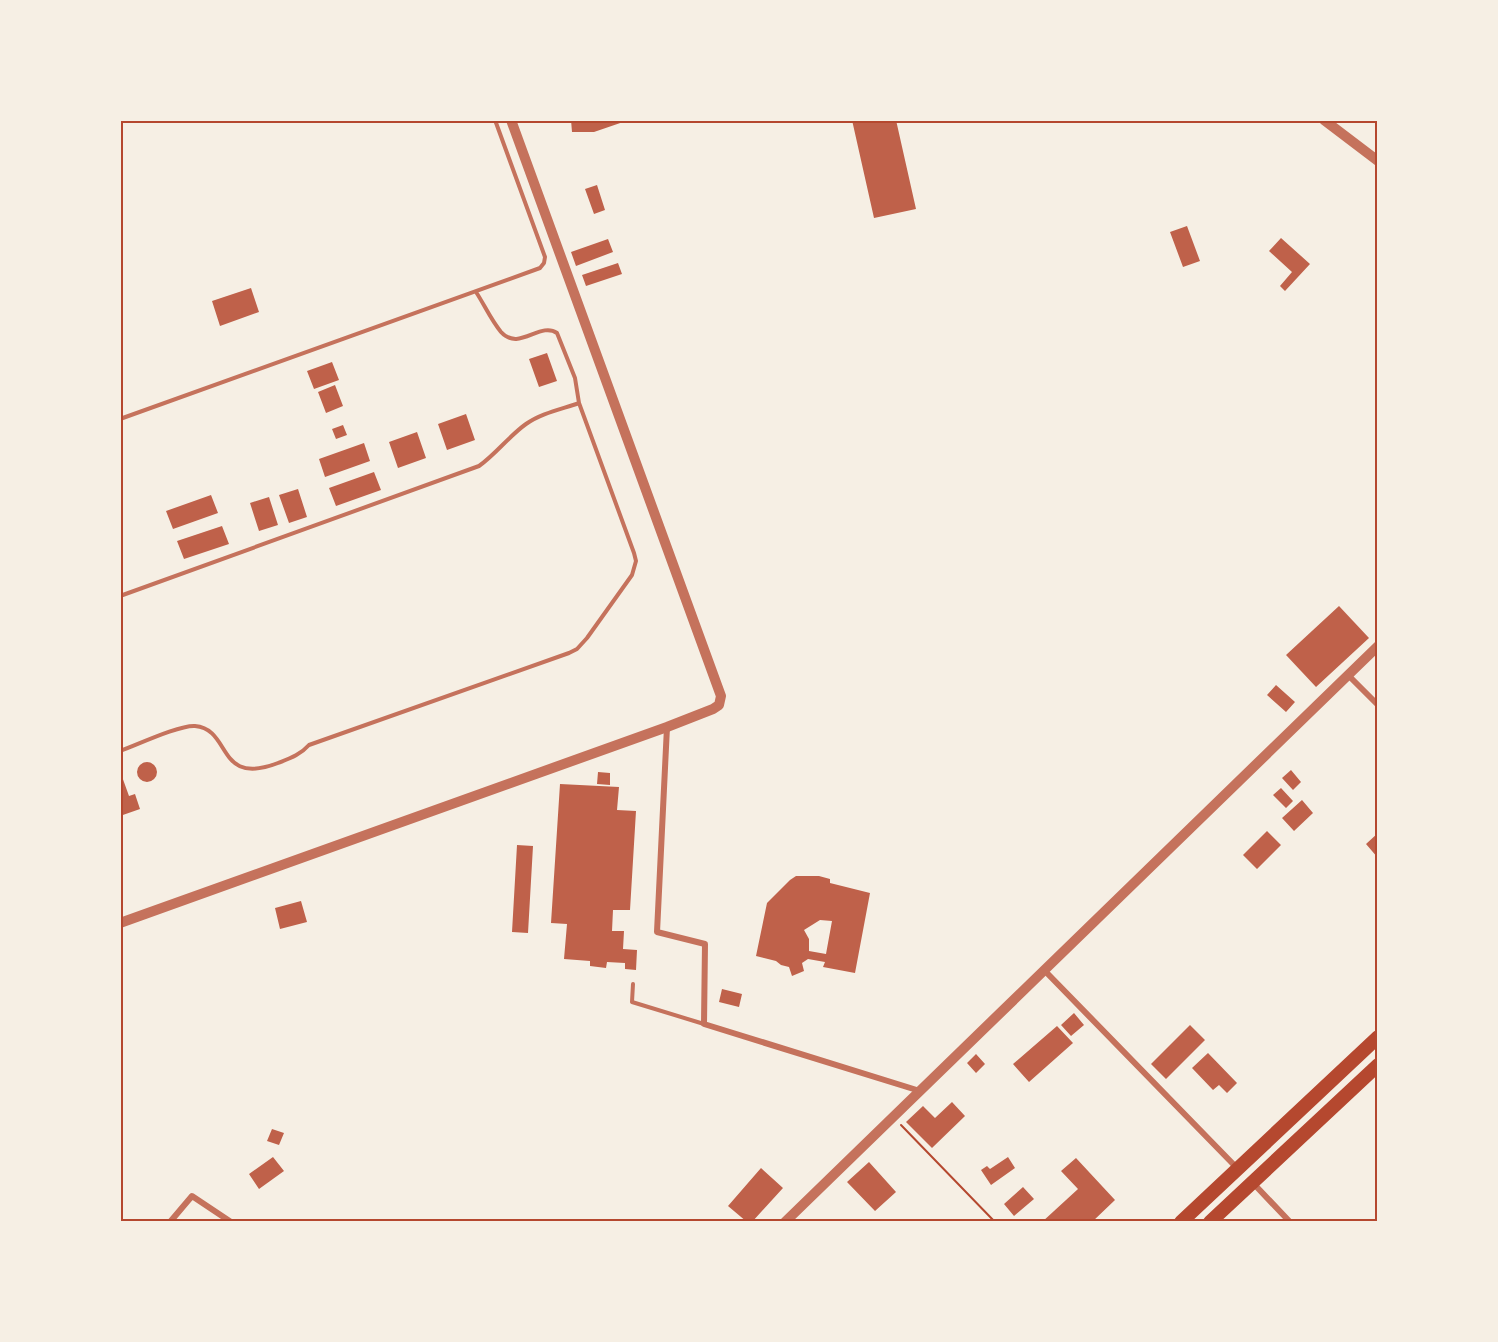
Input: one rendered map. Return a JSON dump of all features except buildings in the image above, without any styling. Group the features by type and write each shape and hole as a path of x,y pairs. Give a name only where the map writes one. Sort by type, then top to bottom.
{"highway":[{"path":"1181,1222 1378,1037"},
{"path":"1210,1222 1378,1065"}],"street":[{"path":"120,923 667,727 719,705 721,696 511,120"},
{"path":"1324,120 1377,159"},
{"path":"785,1222 1378,646"},
{"path":"1348,675 1378,705"},
{"path":"667,727 657,932 705,944 704,1024 920,1091"},
{"path":"1045,971 1238,1169"},
{"path":"1252,1183 1290,1222"},
{"path":"170,1222 192,1196 231,1222"}],"lane":[{"path":"120,419 540,268 545,257 495,120"},
{"path":"120,751 193,726 213,734 231,761 247,768 263,769 302,754 309,745 577,649 632,575 636,561 579,403 575,378 557,333 548,330 521,339 508,337 501,332 476,292"},
{"path":"120,596 479,466 524,425 536,418 579,403"},
{"path":"633,984 632,1002 704,1024"}],"path":[{"path":"893,1117 995,1222"}]}
